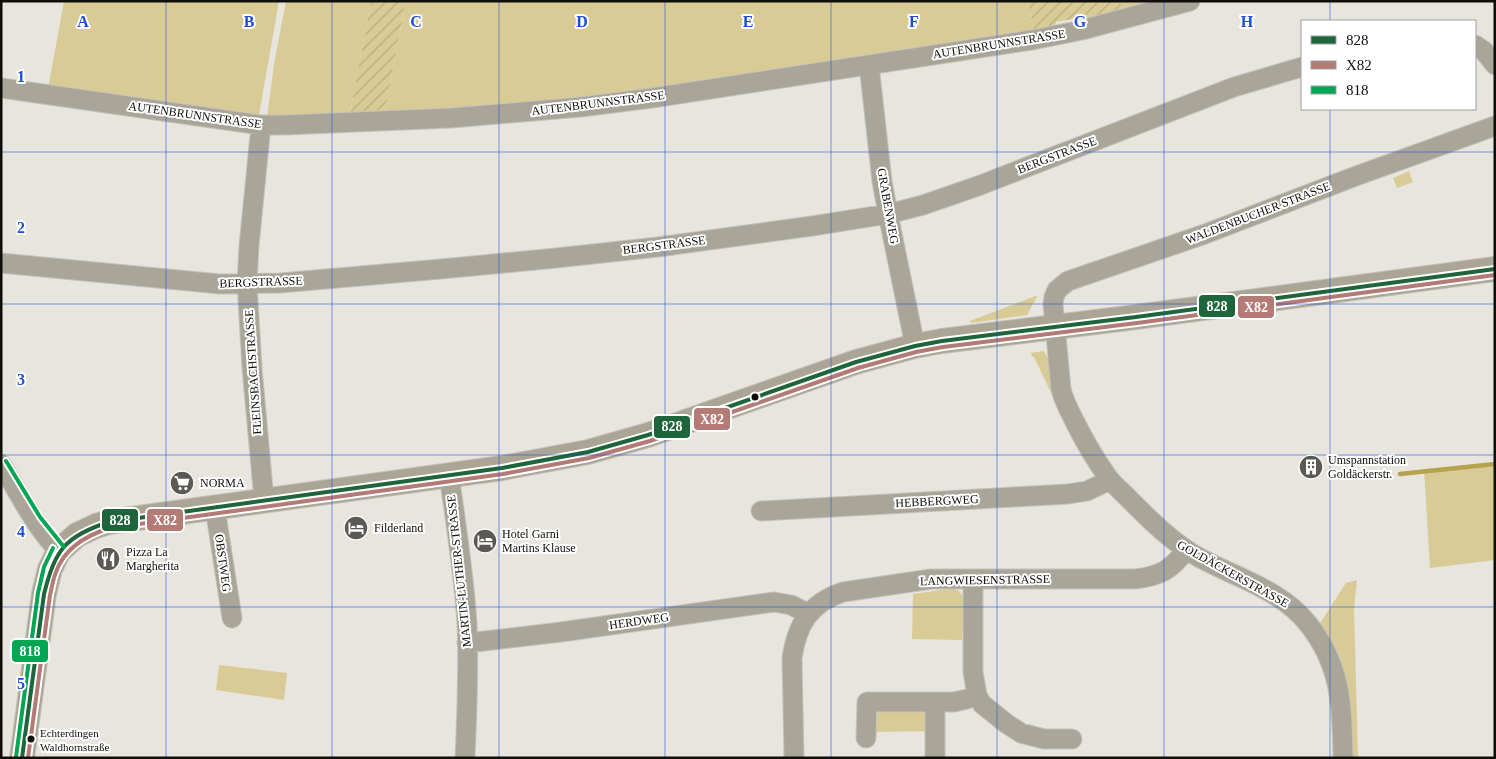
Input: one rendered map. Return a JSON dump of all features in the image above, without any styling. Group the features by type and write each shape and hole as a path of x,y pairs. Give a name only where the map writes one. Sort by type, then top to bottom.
{"main road":[{"path":"22,758 44,594 50,569 59,551 77,535 96,526 109,522 532,464 608,448 856,362 915,346 942,341 1490,270"}],"street":[{"name":"AUTENBRUNNSTRASSE","path":"1,88 261,125 284,126 451,118 582,107 969,50 1082,30 1190,1"},
{"path":"1476,46 1484,51 1495,65"},
{"name":"GRABENWEG","path":"869,65 882,181 915,346"},
{"name":"BERGSTRASSE","path":"1,263 220,284 289,282 422,271 658,247 812,226 888,214 923,205 1234,88 1301,67"},
{"name":"FLEINSBACHSTRASSE","path":"261,125 248,246 247,283 252,368 264,500"},
{"name":"WALDENBUCHER STRASSE","path":"1056,326 1054,297 1057,290 1068,281 1205,234 1495,126"},
{"name":"GOLDÄCKERSTRASSE","path":"1056,326 1063,400 1085,441 1110,480 1162,532 1186,550 1278,597 1310,625 1334,671 1339,689 1342,707 1343,758"},
{"path":"1,464 38,525 59,551"},
{"name":"MARTIN-LUTHER-STRASSE","path":"449,475 461,564 467,644 466,758"},
{"name":"HEBBERGWEG","path":"760,511 1068,494 1087,492 1110,480"},
{"name":"OBSTWEG","path":"215,508 232,618"},
{"name":"LANGWIESENSTRASSE","path":"794,758 792,658 797,633 809,614 823,600 843,592 931,579 1150,577 1162,573 1172,566 1186,550"},
{"path":"973,579 973,672 977,695 982,704 1021,733 1044,739 1072,739"},
{"name":"HERDWEG","path":"467,644 774,602 791,604 809,614"},
{"path":"866,738 867,702 954,702 977,695"},
{"path":"935,758 936,702"}],"shaded area":[{"path":"64,1 279,1 259,115 254,119 48,89"},
{"path":"286,1 371,1 349,118 267,118 274,64"},
{"path":"371,1 406,1 384,116 349,118"},
{"path":"406,1 1027,1 1035,35 656,92 384,116"},
{"path":"1027,1 1120,1 1124,16 1086,26 1084,17 1056,22 1057,31 1035,35"},
{"path":"1120,1 1178,1 1124,16"},
{"path":"1409,171 1413,182 1397,188 1393,178"},
{"path":"1038,295 1027,315 971,323 970,321"},
{"path":"1044,351 1050,363 1054,396 1030,353"},
{"path":"1495,464 1495,560 1430,568 1424,469"},
{"path":"1357,580 1354,608 1358,758 1352,758 1347,686 1337,659 1317,628 1346,583"},
{"path":"948,589 958,590 962,595 962,640 912,639 913,594"},
{"path":"219,665 287,673 284,700 216,690"},
{"path":"874,709 929,709 929,731 874,732"}],"waterway":[{"path":"1400,474 1495,464"},
{"path":"1341,477 1389,475"}],"transit line":[{"name":"828","path":"22,758 44,594 48,579 58,556 72,539 94,527 109,522 502,468 588,452 648,435 856,362 915,346 942,341 1495,269"},
{"name":"X82","path":"28,758 50,595 55,575 65,556 78,543 93,534 110,528 503,474 589,458 650,441 858,368 916,352 943,347 1495,275"},
{"name":"818","path":"6,461 40,517 64,547"},
{"name":"818","path":"16,757 38,593 44,567 53,548"}],"place":[{"name":"Umspannstation Goldäckerstr.","path":"1311,467"},
{"name":"NORMA","path":"182,483"},
{"name":"Filderland","path":"356,528"},
{"name":"Hotel Garni Martins Klause","path":"485,541"},
{"name":"Pizza La Margherita","path":"108,559"},
{"name":"Echterdingen Waldhornstraße","path":"31,739"}]}
